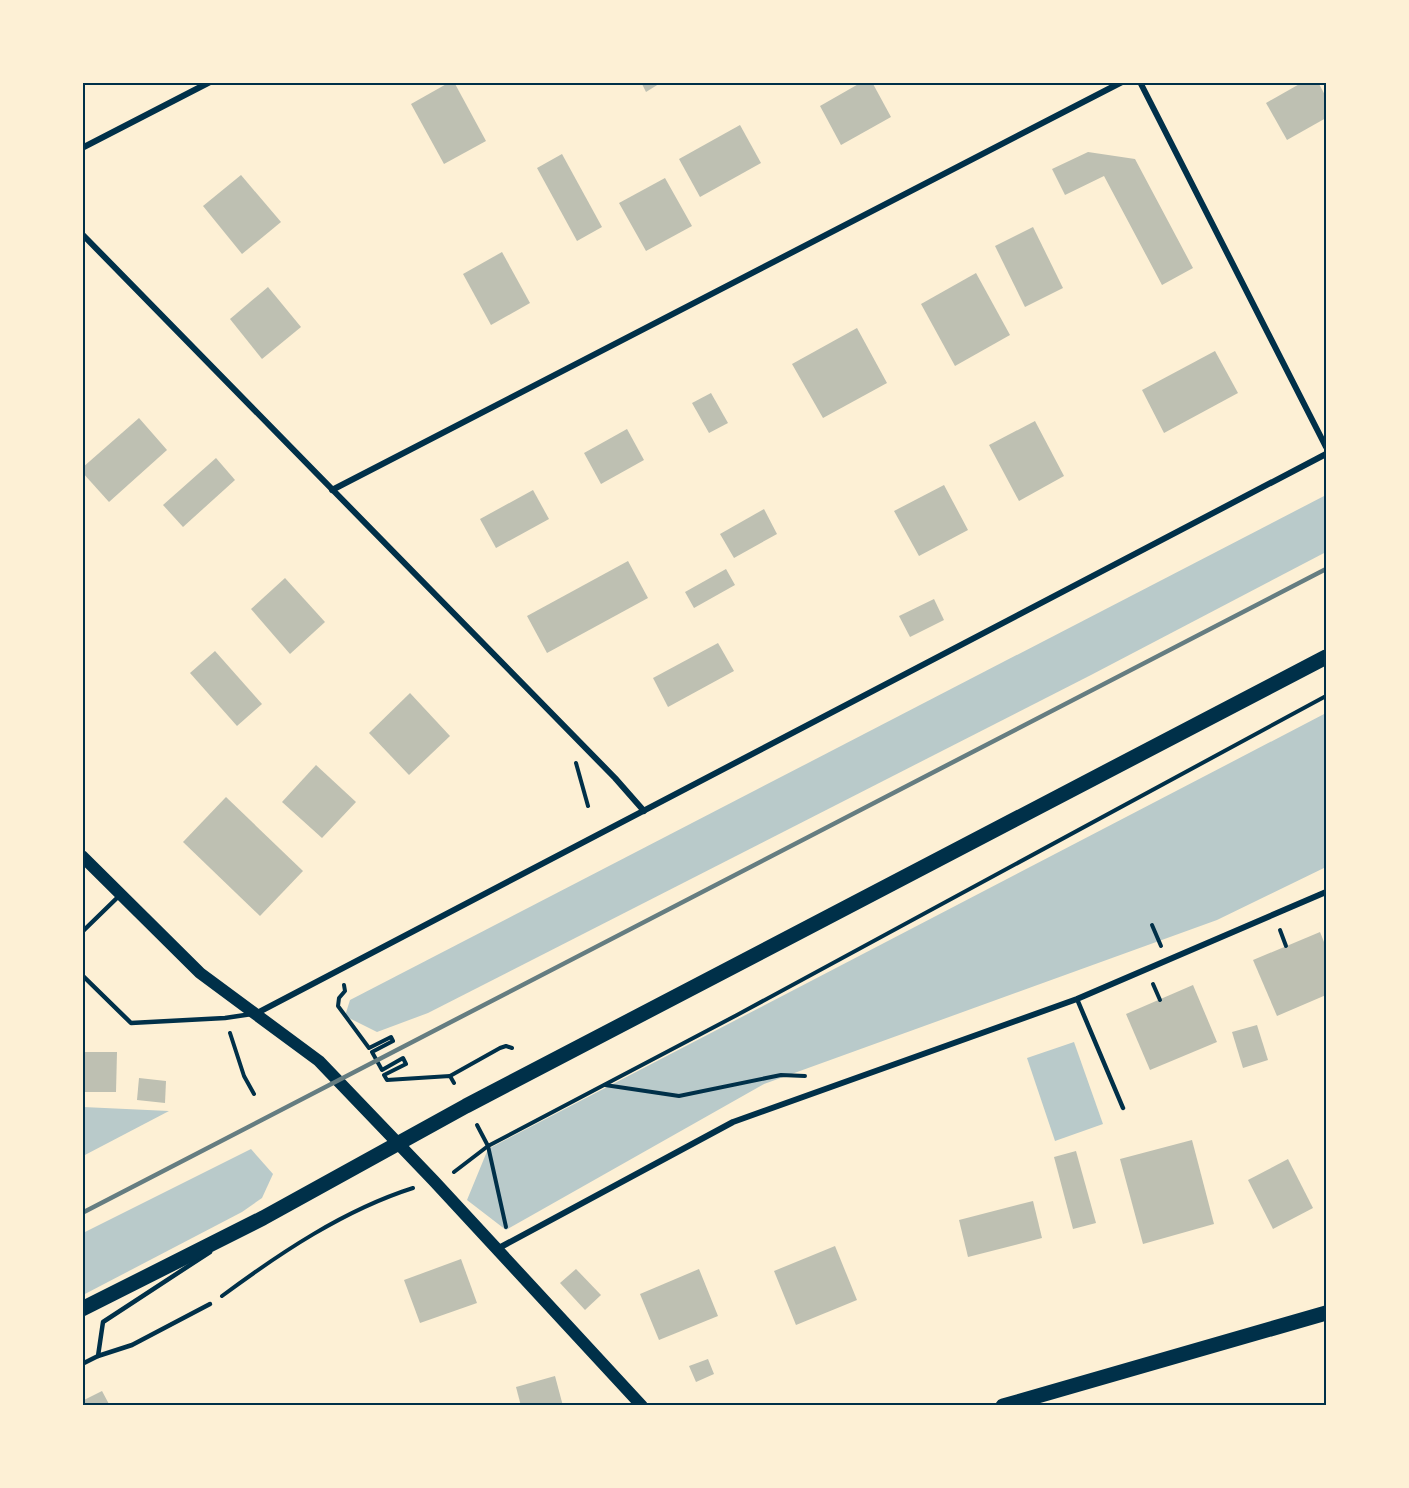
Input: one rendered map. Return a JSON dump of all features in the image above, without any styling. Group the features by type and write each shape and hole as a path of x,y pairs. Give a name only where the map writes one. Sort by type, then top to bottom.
{"main road":[{"path":"82,1309 263,1218 397,1143 1326,657"},
{"path":"82,856 200,973 319,1061 642,1406"},
{"path":"1003,1406 1326,1313"}],"street":[{"path":"82,148 210,82"},
{"path":"332,490 1122,82"},
{"path":"1140,82 1326,447"},
{"path":"82,234 615,778 644,811"},
{"path":"255,1014 1326,454"},
{"path":"497,1249 733,1122 1077,999 1326,892"}],"lane":[{"path":"82,932 121,894"},
{"path":"82,975 130,1023 225,1018 255,1014"},
{"path":"1077,999 1123,1108"},
{"path":"98,1356 104,1322 263,1218"},
{"path":"82,1364 132,1345 210,1304"}],"path":[{"path":"451,1174 488,1146 1326,696"},
{"path":"344,984 345,991 339,998 338,1006 369,1048 391,1037 393,1041 372,1052 382,1070 403,1058 406,1064 384,1075 387,1080 450,1076 500,1048 506,1046 512,1048"},
{"path":"225,1018 244,1076 254,1094"},
{"path":"604,1084 680,1096 781,1075 850,1079"},
{"path":"450,1076 454,1083"},
{"path":"475,1122 488,1146 509,1242"},
{"path":"210,1304 273,1258 385,1197 417,1187"}],"shaded area":[{"path":"1326,495 1326,552 1091,675 428,1013 377,1032 345,1016 350,1000"},
{"path":"1326,713 1326,867 1217,920 764,1084 506,1230 467,1200 488,1149"},
{"path":"1074,1042 1103,1124 1055,1141 1027,1058"},
{"path":"83,1107 169,1111 83,1156"},
{"path":"251,1149 273,1174 262,1198 242,1212 83,1295 83,1233"}],"building":[{"path":"450,82 454,82 486,141 444,164 411,104"},
{"path":"641,82 662,82 646,92"},
{"path":"862,82 872,82 891,117 841,145 820,106"},
{"path":"1303,82 1318,82 1326,97 1326,118 1287,140 1266,103"},
{"path":"740,125 761,163 700,197 679,159"},
{"path":"1088,152 1135,159 1193,268 1162,285 1104,176 1065,195 1052,169"},
{"path":"562,154 602,227 577,241 537,168"},
{"path":"241,175 281,222 242,254 203,206"},
{"path":"665,178 692,226 646,251 619,203"},
{"path":"1033,227 1063,288 1025,307 995,246"},
{"path":"502,252 530,303 491,325 463,274"},
{"path":"976,273 1010,335 955,366 921,304"},
{"path":"268,287 301,327 262,359 230,319"},
{"path":"857,328 887,383 823,418 792,364"},
{"path":"1215,351 1238,393 1164,433 1142,390"},
{"path":"711,393 728,423 709,433 692,403"},
{"path":"139,418 167,450 109,502 82,472 82,468"},
{"path":"1035,421 1064,476 1019,501 989,445"},
{"path":"627,429 644,460 601,484 584,453"},
{"path":"216,458 235,480 183,527 163,505"},
{"path":"944,485 968,530 919,556 894,511"},
{"path":"533,490 549,519 496,548 480,519"},
{"path":"764,509 777,534 734,558 720,534"},
{"path":"628,561 648,598 547,653 527,616"},
{"path":"726,569 735,585 694,608 685,592"},
{"path":"285,578 325,622 290,654 251,609"},
{"path":"934,599 944,620 910,637 899,616"},
{"path":"718,643 734,671 668,707 653,678"},
{"path":"215,651 262,704 237,726 190,673"},
{"path":"410,693 450,736 409,775 369,733"},
{"path":"316,765 356,802 322,838 282,802"},
{"path":"226,797 303,871 260,916 183,842"},
{"path":"1320,932 1326,947 1326,995 1277,1016 1253,960"},
{"path":"1193,985 1217,1042 1150,1070 1126,1014"},
{"path":"1257,1025 1268,1060 1243,1068 1232,1032"},
{"path":"82,1052 117,1052 116,1092 82,1092"},
{"path":"139,1078 166,1081 165,1103 137,1100"},
{"path":"1192,1140 1214,1224 1143,1244 1120,1159"},
{"path":"1076,1151 1096,1223 1073,1229 1054,1157"},
{"path":"1288,1159 1313,1208 1273,1229 1248,1180"},
{"path":"1033,1201 1042,1238 968,1257 959,1220"},
{"path":"835,1246 857,1300 796,1325 774,1271"},
{"path":"461,1259 477,1303 420,1323 404,1280"},
{"path":"576,1269 601,1295 585,1310 560,1283"},
{"path":"699,1269 718,1316 659,1340 640,1294"},
{"path":"708,1359 714,1374 696,1382 689,1366"},
{"path":"555,1376 563,1406 521,1406 516,1387"},
{"path":"102,1391 110,1406 82,1406 82,1401"}],"railway":[{"path":"82,1213 1326,569"}]}
